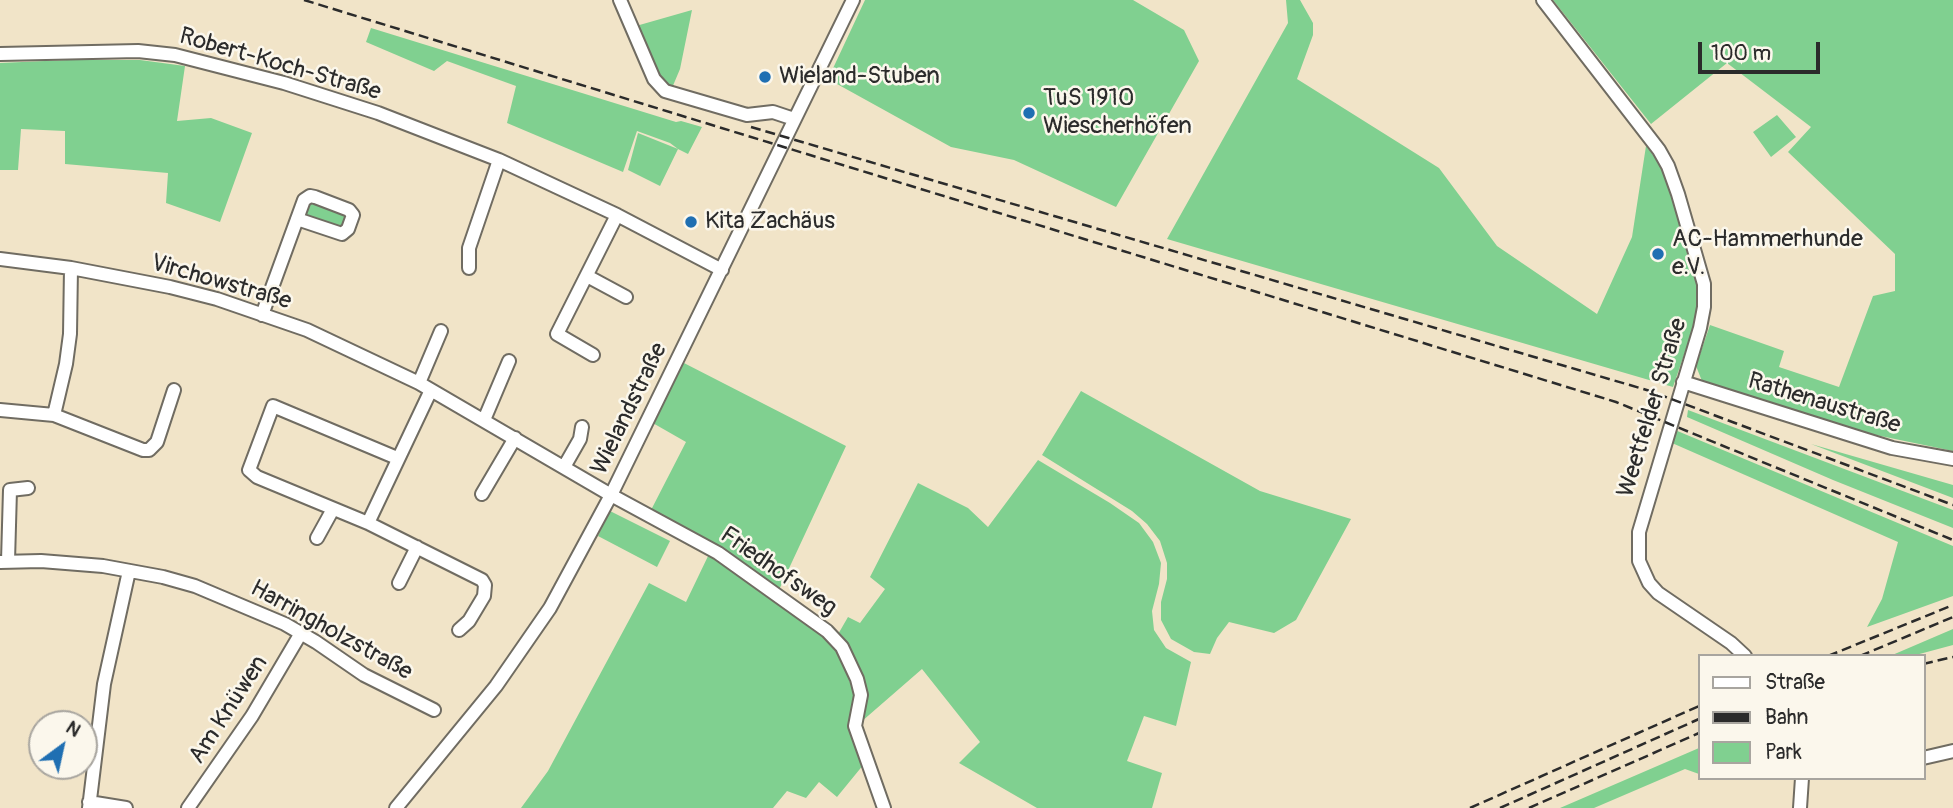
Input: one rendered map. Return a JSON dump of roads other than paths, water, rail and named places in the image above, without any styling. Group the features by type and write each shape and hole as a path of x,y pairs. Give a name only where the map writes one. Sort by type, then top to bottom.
{"street":[{"path":"620,0 654,79 665,91 747,115 773,112 794,119"},
{"name":"Wielandstraße","path":"396,808 496,685 556,597 611,495 853,0"},
{"name":"Weetfelder Straße","path":"1543,0 1634,115 1668,166 1705,292 1700,328 1639,532 1639,561 1649,583 1658,593 1743,654"},
{"name":"Robert-Koch-Straße","path":"0,54 138,51 175,55 230,67 427,131 499,160 618,215 722,270"},
{"path":"469,268 469,248 499,160"},
{"path":"593,355 557,334 618,215"},
{"path":"262,315 297,219"},
{"name":"Virchowstraße","path":"0,259 71,268 170,287 217,299 307,330 419,383 611,495"},
{"path":"54,415 70,334 71,268"},
{"path":"587,276 626,297"},
{"path":"419,383 441,331"},
{"path":"484,420 509,361"},
{"name":"Rathenaustraße","path":"1683,382 1892,449 1953,459"},
{"path":"0,410 54,415 149,450 157,442 174,390"},
{"path":"368,523 431,390"},
{"path":"397,458 273,407 249,470 257,477 368,523 482,580 485,585 484,596 469,621 459,630"},
{"path":"564,467 580,439 582,427"},
{"path":"482,494 515,438"},
{"path":"4,561 5,490 28,488"},
{"name":"Friedhofsweg","path":"611,495 718,553 827,631 842,647 857,679 861,695 855,726 884,808"},
{"path":"317,538 333,509"},
{"path":"399,583 417,547"},
{"name":"Harringholzstraße","path":"4,561 68,563 129,571 163,577 221,595 301,633 364,675 434,710"},
{"path":"126,808 89,805 104,684 129,571"},
{"name":"Am Knüwen","path":"188,808 265,697 301,633"},
{"path":"1925,758 1953,751"},
{"path":"1800,808 1802,780"}],"railway":[{"path":"304,0 1616,402 1953,540"},
{"path":"751,127 1650,391 1953,505"},
{"path":"1833,654 1953,605"},
{"path":"1865,654 1953,617"},
{"path":"1925,664 1953,657"},
{"path":"1470,808 1698,706"},
{"path":"1500,808 1698,719"},
{"path":"1529,808 1698,733"}],"place":[{"name":"Wieland-Stuben","path":"765,77"},
{"name":"TuS 1910 Wiescherhöfen","path":"1029,113"},
{"name":"Kita Zachäus","path":"691,222"},
{"name":"AC-Hammerhunde e.V.","path":"1658,254"}]}
